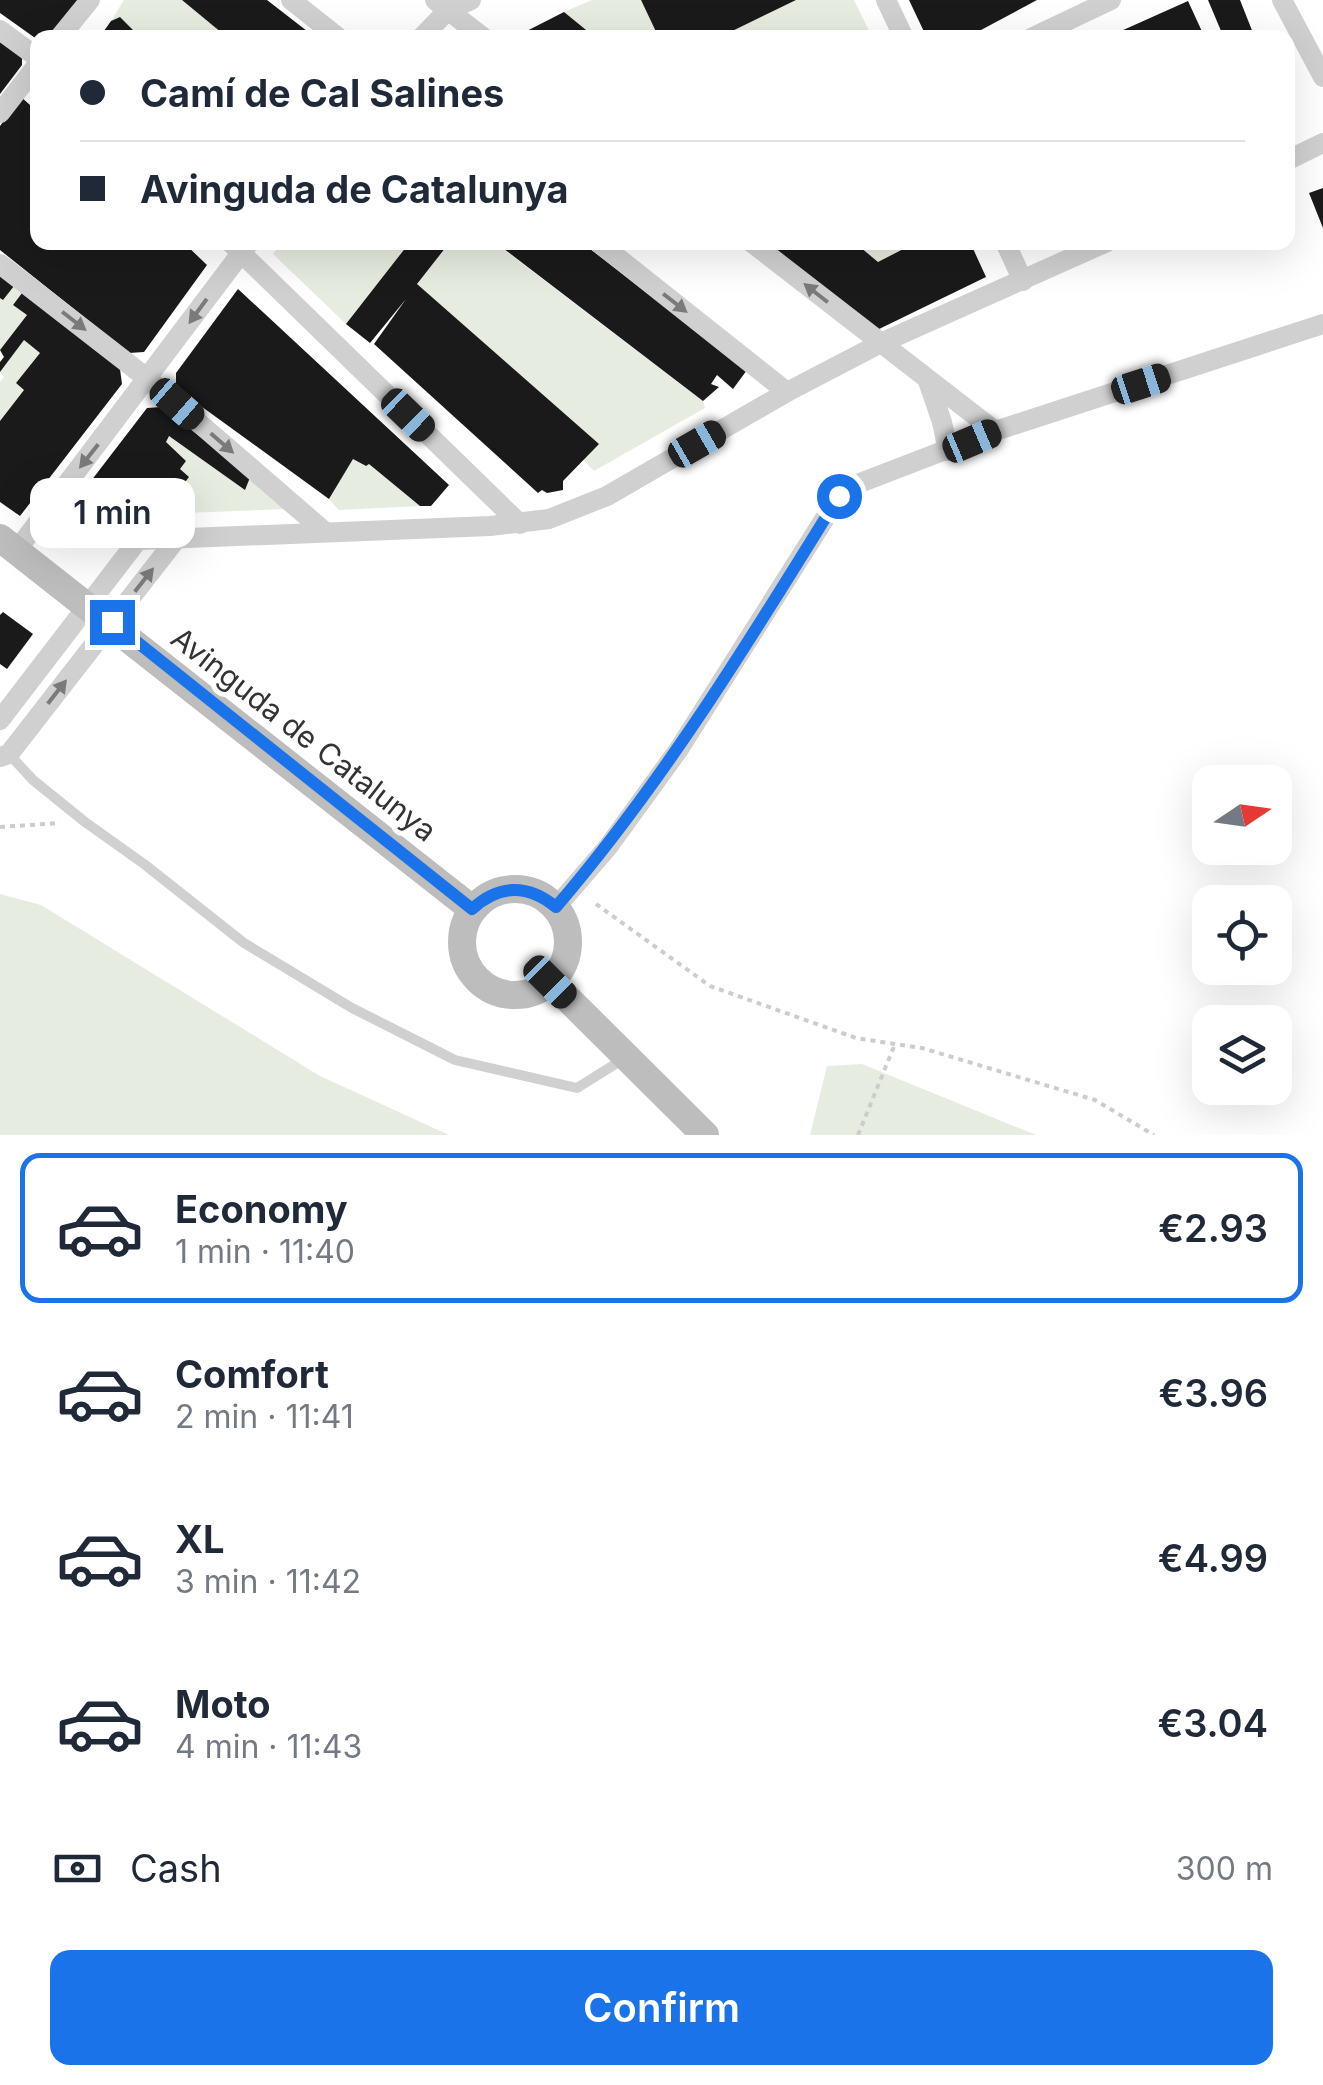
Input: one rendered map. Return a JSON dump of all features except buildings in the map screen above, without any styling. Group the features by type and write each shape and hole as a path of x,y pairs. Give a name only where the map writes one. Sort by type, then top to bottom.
{"street":[{"path":"66,30 90,0"},
{"path":"291,0 329,30"},
{"path":"426,30 442,5 471,0"},
{"path":"886,0 900,30"},
{"path":"1048,30 1111,0"},
{"path":"1282,0 1323,77"},
{"path":"442,5 474,30"},
{"path":"0,30 30,54"},
{"path":"0,113 30,72"},
{"path":"1295,157 1323,144"},
{"path":"8,544 148,379 237,250"},
{"path":"244,250 520,524"},
{"path":"608,250 787,392"},
{"path":"761,250 995,432"},
{"path":"1009,250 1023,281"},
{"path":"0,720 138,540 520,524 561,515 608,496 787,392 881,343 1089,250"},
{"path":"0,264 148,379 324,532"},
{"path":"556,907 608,847 660,776 839,496 852,486 995,432 1323,324"},
{"path":"927,380 948,451"},
{"path":"5,756 177,538"},
{"name":"Avinguda de Catalunya","path":"8,544 472,909"},
{"path":"514,889 529,890 556,907 568,938 567,954 550,982 536,992 519,996 485,987 472,975 461,942 472,909 498,891 514,889"},
{"path":"550,982 705,1135"}],"lane":[{"path":"5,756 244,943 352,1008 455,1060 576,1088 626,1057"}],"path":[{"path":"0,827 85,822"},
{"path":"596,904 710,986 856,1038 922,1048 1095,1100 1154,1135"},
{"path":"858,1135 895,1044"}],"shaded area":[{"path":"124,0 182,0 219,30 134,30 120,17 111,21"},
{"path":"592,0 641,0 656,30 587,30 564,12"},
{"path":"796,0 854,0 869,30 734,30"},
{"path":"276,250 404,250 346,324 273,254"},
{"path":"444,250 504,250 703,401 705,408 594,471 417,284"},
{"path":"863,250 903,250 878,262"},
{"path":"14,286 22,293 13,305 27,315 0,350 0,298"},
{"path":"24,340 40,353 16,383 24,390 0,421 0,382 4,377 0,372"},
{"path":"169,436 245,489 251,475 286,509 108,516 132,487 161,513 189,477 180,469 186,461 166,442"},
{"path":"353,459 365,466 369,464 420,506 339,510 329,499"},
{"path":"0,894 41,905 320,1076 449,1135 0,1135"},
{"path":"862,1064 1036,1135 810,1135 827,1066"}],"route":[{"path":"112,622 472,909 498,891 514,889 529,890 556,907 608,847 665,770 839,496"}]}
